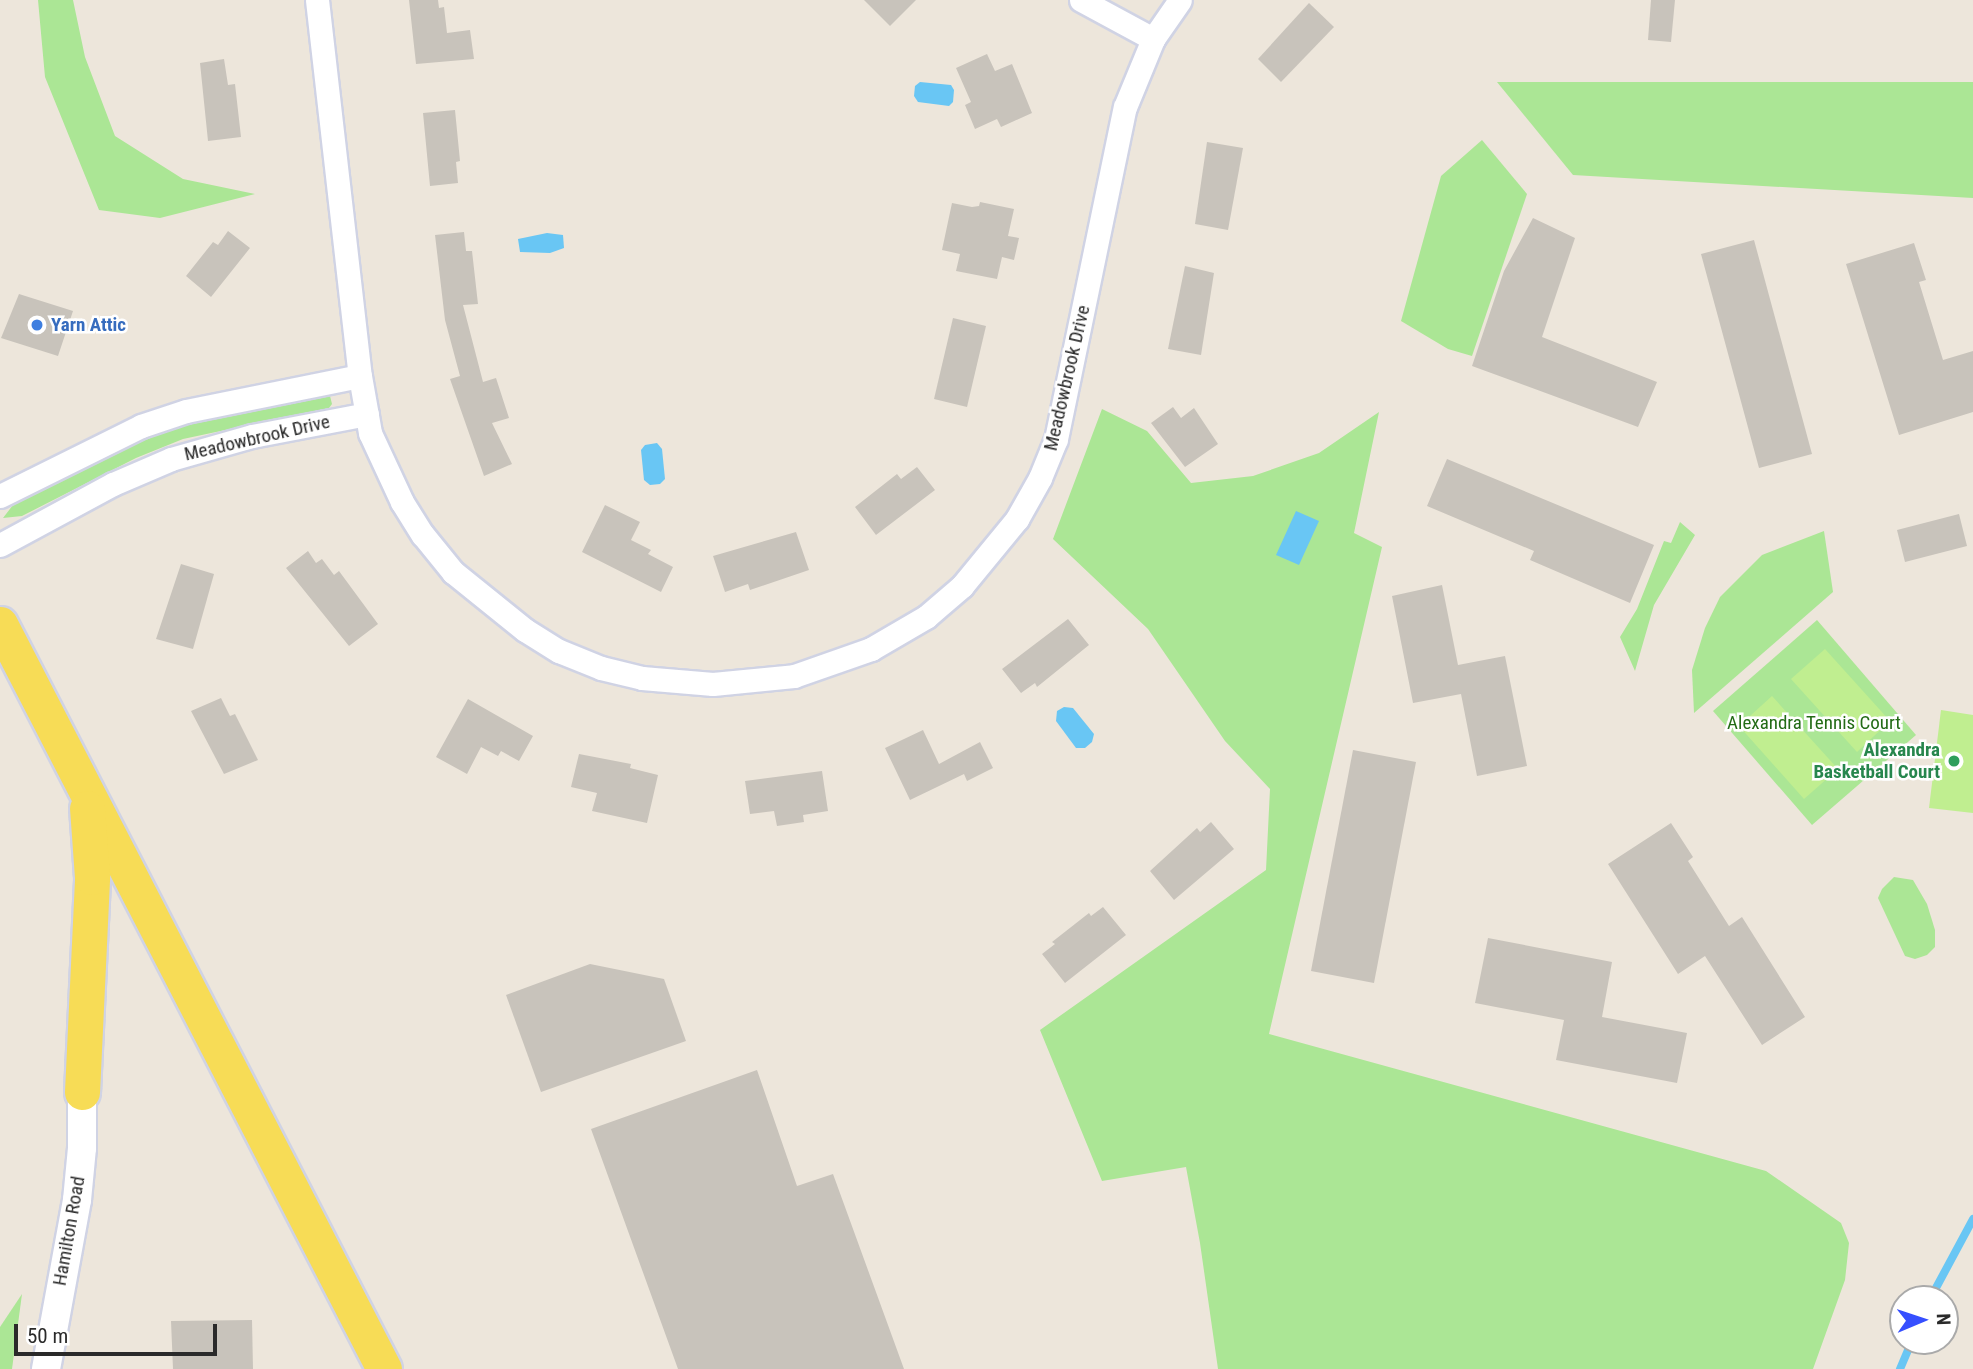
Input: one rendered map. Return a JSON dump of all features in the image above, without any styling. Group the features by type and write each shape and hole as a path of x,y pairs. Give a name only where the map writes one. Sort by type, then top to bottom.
{"main road":[{"path":"0,624 384,1369"},
{"path":"82,1092 92,877 85,790"}],"street":[{"name":"Meadowbrook Drive","path":"317,0 360,376 367,414 384,468 430,545 453,572 487,602 559,651 601,668 642,678 713,684 793,676 871,649 926,617 962,586 1010,530 1041,478 1056,439 1125,107 1153,39 1180,0"},
{"path":"1082,0 1153,39"},
{"name":"Meadowbrook Drive","path":"0,496 141,426 186,411 360,376"},
{"name":"Meadowbrook Drive","path":"0,545 113,484 171,459 252,436 367,414"},
{"name":"Hamilton Road","path":"46,1369 77,1200 82,1148 82,1092"}],"green space":[{"path":"38,0 73,0 85,57 115,136 183,179 255,194 160,218 99,210 45,77"},
{"path":"1497,82 1973,82 1973,198 1573,175"},
{"path":"1482,140 1527,194 1472,356 1448,349 1401,321 1441,176"},
{"path":"321,395 330,396 332,404 329,408 183,439 136,458 22,516 3,518 13,505 90,464 168,430 208,418"},
{"path":"1102,409 1147,431 1191,483 1253,476 1319,453 1379,412 1354,533 1382,547 1269,1034 1766,1171 1841,1223 1849,1243 1845,1280 1813,1369 1218,1369 1186,1167 1102,1181 1040,1030 1266,870 1270,789 1225,741 1148,629 1053,539"},
{"path":"1680,522 1695,535 1654,605 1635,671 1620,637 1637,609 1664,541 1671,543"},
{"path":"1824,531 1833,592 1694,713 1692,670 1705,628 1720,597 1762,555"},
{"name":"Alexandra Tennis Court","path":"1817,620 1916,735 1812,825 1713,711"},
{"path":"1825,649 1890,721 1857,752 1791,679"},
{"path":"1772,696 1838,769 1804,799 1739,726"},
{"name":"Alexandra Basketball Court","path":"1941,710 1973,715 1973,813 1929,808"},
{"path":"1894,877 1913,880 1927,904 1935,930 1935,947 1927,955 1915,959 1905,956 1878,898 1882,889"},
{"path":"22,1294 12,1369 0,1369 0,1327"}],"water":[{"path":"920,82 951,85 954,90 953,102 949,106 918,102 914,96 915,86"},
{"path":"547,233 563,235 564,248 550,253 520,252 518,239"},
{"path":"657,443 662,449 665,479 660,484 650,485 644,480 641,450 645,445"},
{"path":"1296,511 1319,521 1299,565 1276,555"},
{"path":"1064,707 1073,708 1094,734 1092,742 1085,748 1076,748 1056,721 1057,711"}],"building":[{"path":"409,0 438,0 439,8 444,7 447,33 470,30 474,59 416,64"},
{"path":"864,0 916,0 890,26"},
{"path":"1651,0 1675,0 1671,42 1648,40"},
{"path":"1309,3 1334,27 1281,82 1258,59"},
{"path":"987,54 995,71 1012,64 1032,113 1001,127 997,119 975,129 965,105 971,102 956,68"},
{"path":"224,59 228,85 235,84 241,137 208,141 200,63"},
{"path":"455,110 460,161 456,162 458,183 430,186 423,113"},
{"path":"1207,142 1243,148 1228,230 1195,224"},
{"path":"980,202 1014,209 1008,236 1019,238 1014,260 1002,257 997,279 956,271 960,254 942,250 952,203 972,207 979,206"},
{"path":"1533,218 1575,238 1542,337 1657,382 1638,427 1472,366 1504,271"},
{"path":"228,231 250,248 211,297 186,276 213,242 218,245"},
{"path":"464,232 466,251 472,251 478,304 463,305 483,382 496,378 509,418 492,423 512,464 484,476 450,379 460,376 445,320 435,235"},
{"path":"1754,240 1812,454 1759,468 1701,254"},
{"path":"1914,243 1926,280 1919,282 1943,360 1973,351 1973,412 1899,435 1846,264"},
{"path":"1185,266 1214,273 1201,355 1168,349"},
{"name":"Yarn Attic","path":"19,294 73,311 58,356 1,338"},
{"path":"953,318 986,326 967,407 934,399"},
{"path":"1173,407 1181,418 1194,408 1218,444 1185,467 1151,423"},
{"path":"1447,459 1654,545 1630,603 1530,560 1534,551 1427,506"},
{"path":"917,467 935,490 876,535 855,507 897,474 901,479"},
{"path":"605,505 640,522 631,540 651,550 648,554 673,567 661,592 582,552"},
{"path":"1959,514 1967,546 1905,562 1897,530"},
{"path":"796,532 809,570 750,590 748,584 725,592 713,556"},
{"path":"308,551 316,563 322,559 334,575 339,571 378,624 349,646 286,568"},
{"path":"181,564 214,574 193,649 156,639"},
{"path":"1442,585 1458,665 1505,656 1527,766 1477,776 1461,694 1413,703 1392,596"},
{"path":"1068,619 1089,645 1037,687 1035,683 1021,693 1002,669"},
{"path":"221,698 230,716 235,714 258,760 224,774 191,711"},
{"path":"468,699 533,736 519,761 501,751 498,756 481,747 467,774 436,757"},
{"path":"923,730 939,764 980,742 993,768 967,781 964,774 910,800 885,748"},
{"path":"1353,750 1416,762 1374,983 1311,971"},
{"path":"579,754 631,764 630,768 658,775 647,823 592,811 597,793 571,787"},
{"path":"822,771 828,811 803,815 804,822 777,826 774,811 750,814 745,781"},
{"path":"1211,822 1234,849 1174,900 1150,871 1197,828 1200,832"},
{"path":"1671,823 1693,857 1688,861 1729,926 1742,917 1805,1017 1762,1045 1705,956 1678,974 1608,864"},
{"path":"1103,907 1126,935 1065,983 1042,954 1055,944 1052,942 1089,913 1091,916"},
{"path":"1488,938 1612,962 1602,1017 1687,1033 1677,1083 1556,1060 1564,1020 1475,1003"},
{"path":"590,964 664,979 686,1041 541,1092 506,995"},
{"path":"757,1070 797,1186 833,1174 904,1369 678,1369 591,1129"},
{"path":"252,1320 253,1369 173,1369 171,1321"}],"waterway":[{"path":"1938,1285 1973,1219"},
{"path":"1900,1369 1906,1355"}],"place":[{"name":"Yarn Attic","path":"37,325"},
{"name":"Alexandra Basketball Court","path":"1954,761"}]}
